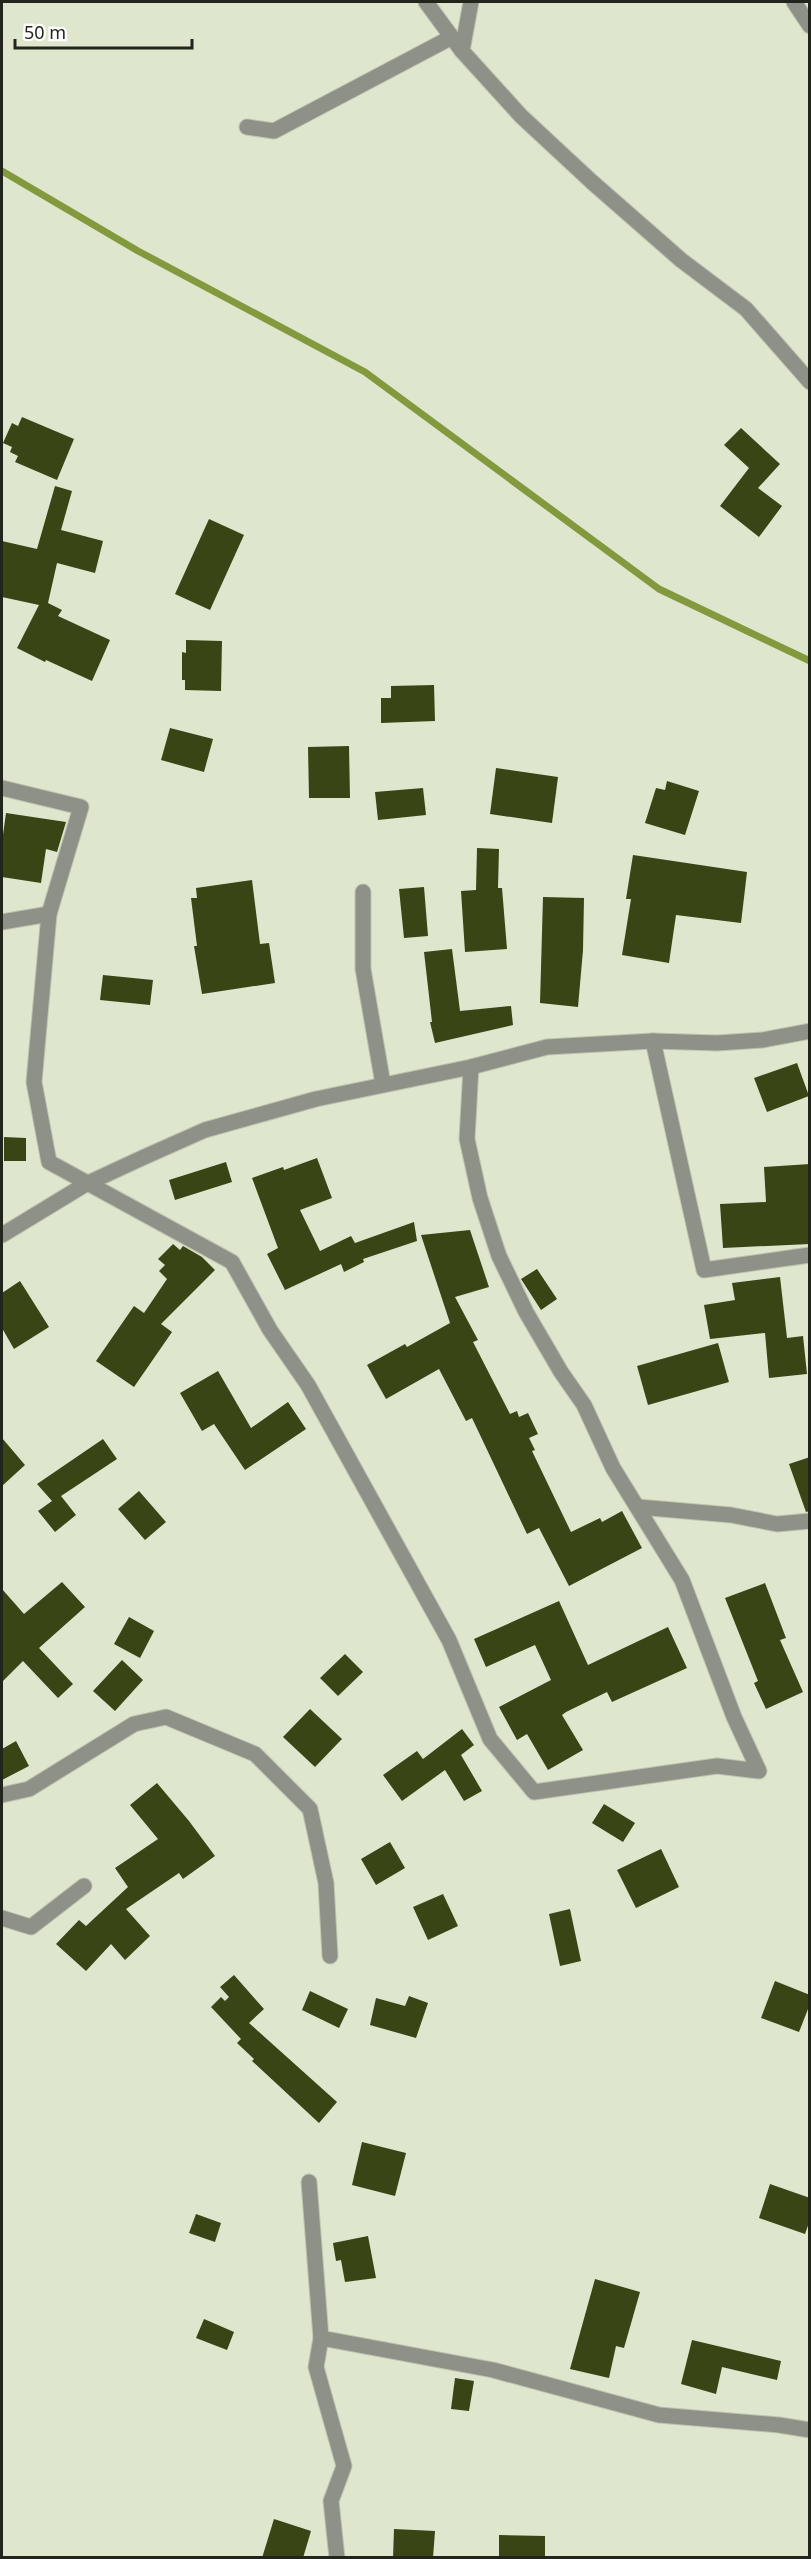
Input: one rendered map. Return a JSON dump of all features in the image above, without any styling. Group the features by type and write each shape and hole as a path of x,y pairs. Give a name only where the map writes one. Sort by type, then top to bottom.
{"street":[{"path":"426,2 462,51 520,116 681,260 746,309 810,382"},
{"path":"462,51 471,2"},
{"path":"794,2 810,26"},
{"path":"247,126 274,131 452,37"},
{"path":"2,788 81,807 49,914 34,1082 49,1162 232,1262 270,1330 308,1385 449,1640 490,1739 534,1792 717,1766 759,1771 734,1717 682,1580 614,1468 584,1405 561,1372 526,1312 500,1256 480,1198 467,1139 471,1067"},
{"path":"363,892 363,969 383,1084"},
{"path":"2,922 49,914"},
{"path":"2,1235 86,1184 204,1130 316,1099 471,1067 547,1047 653,1041 717,1043 763,1040 810,1031"},
{"path":"653,1041 704,1270 810,1255"},
{"path":"638,1507 731,1515 777,1524 810,1521"},
{"path":"2,1795 28,1790 134,1724 166,1717 255,1754 310,1809 326,1883 330,1956"},
{"path":"2,1918 31,1927 84,1886"},
{"path":"309,2182 321,2338 316,2367 344,2466 331,2501 337,2558"},
{"path":"321,2338 493,2370 659,2415 779,2425 810,2430"}],"building":[{"path":"22,417 74,439 57,480 15,462 18,456 10,452 12,447 3,443 12,423 18,426"},
{"path":"741,428 780,464 758,488 782,506 759,537 720,506 749,468 724,445"},
{"path":"55,486 72,491 61,530 103,541 95,573 57,563 48,603 62,610 58,616 110,640 92,681 17,648 39,605 2,597 2,541 37,549"},
{"path":"209,519 244,535 210,610 175,594"},
{"path":"186,640 222,641 221,691 185,690 185,680 182,680 182,652 186,653"},
{"path":"434,685 435,721 381,723 381,698 391,698 391,686"},
{"path":"170,728 213,739 204,772 161,760"},
{"path":"349,746 350,798 309,798 308,747"},
{"path":"496,768 558,777 552,823 490,814"},
{"path":"667,781 699,791 685,835 645,823 656,788 665,790"},
{"path":"423,788 426,815 378,820 375,792"},
{"path":"6,813 66,822 57,852 46,849 41,883 2,877 2,842"},
{"path":"477,848 499,849 498,888 502,888 507,949 465,952 461,891 476,890"},
{"path":"633,855 747,872 741,923 676,915 669,963 622,955 631,899 626,899"},
{"path":"252,880 260,944 269,943 275,983 202,994 194,946 197,946 191,898 197,898 196,888"},
{"path":"424,887 428,936 404,938 399,889"},
{"path":"543,897 584,898 583,950 578,1007 540,1003"},
{"path":"452,949 460,1011 511,1006 513,1025 435,1043 430,1022 432,1022 424,952"},
{"path":"103,975 153,980 150,1005 100,1000"},
{"path":"797,1063 809,1096 767,1112 754,1078"},
{"path":"4,1137 26,1138 26,1161 4,1161"},
{"path":"317,1158 332,1198 300,1210 320,1251 351,1236 355,1243 414,1222 417,1241 363,1259 364,1262 344,1272 341,1264 285,1290 267,1254 278,1248 252,1178"},
{"path":"226,1162 232,1182 175,1200 169,1180"},
{"path":"810,1164 810,1244 723,1248 720,1204 766,1202 764,1167"},
{"path":"470,1230 489,1287 455,1297 478,1340 473,1342 510,1414 517,1411 519,1417 528,1413 538,1434 529,1438 535,1450 532,1451 571,1532 600,1518 602,1522 622,1511 642,1548 569,1586 539,1528 527,1534 472,1418 466,1421 439,1369 386,1399 367,1365 405,1344 407,1347 450,1323 421,1235"},
{"path":"173,1244 180,1250 183,1246 202,1257 215,1270 161,1324 172,1332 134,1387 96,1361 134,1306 144,1313 167,1279 159,1271 165,1265 158,1259"},
{"path":"537,1269 557,1299 541,1310 521,1279"},
{"path":"780,1277 787,1338 803,1336 807,1374 769,1378 765,1333 710,1339 704,1305 735,1300 732,1283"},
{"path":"20,1281 49,1327 14,1349 2,1328 2,1293"},
{"path":"718,1343 729,1382 648,1405 637,1366"},
{"path":"218,1371 251,1428 288,1402 306,1429 245,1470 214,1424 202,1431 180,1393"},
{"path":"2,1438 25,1465 2,1486"},
{"path":"103,1439 117,1459 61,1496 76,1515 55,1532 38,1511 52,1501 37,1484"},
{"path":"810,1457 810,1511 806,1512 789,1464"},
{"path":"139,1491 166,1522 145,1540 118,1509"},
{"path":"62,1582 85,1607 39,1648 73,1684 58,1698 23,1661 2,1682 2,1589 24,1614"},
{"path":"765,1583 786,1638 780,1640 803,1692 766,1709 754,1683 758,1681 725,1598"},
{"path":"559,1601 588,1665 668,1627 687,1668 612,1702 607,1692 566,1712 562,1715 583,1750 548,1770 527,1734 517,1740 499,1707 551,1680 535,1645 486,1667 474,1639"},
{"path":"129,1617 154,1631 140,1658 114,1644"},
{"path":"345,1654 363,1672 338,1696 320,1678"},
{"path":"122,1660 143,1680 115,1711 93,1691"},
{"path":"310,1709 342,1739 315,1767 283,1737"},
{"path":"462,1729 474,1745 461,1755 482,1791 464,1801 445,1770 402,1801 383,1775 417,1751 423,1759"},
{"path":"16,1741 29,1766 2,1780 2,1749"},
{"path":"157,1783 215,1856 183,1879 179,1873 126,1909 150,1936 125,1960 111,1944 86,1971 56,1944 79,1920 86,1926 128,1887 115,1868 158,1839 130,1805"},
{"path":"604,1804 635,1823 623,1842 592,1823"},
{"path":"390,1842 405,1868 376,1885 361,1859"},
{"path":"661,1849 679,1887 636,1908 617,1870"},
{"path":"443,1894 458,1926 428,1940 413,1907"},
{"path":"570,1909 581,1961 560,1966 549,1914"},
{"path":"234,1975 264,2009 249,2023 337,2102 319,2123 252,2061 254,2059 237,2043 241,2039 211,2007 221,1997 225,2001 229,1997 220,1987"},
{"path":"775,1981 810,1995 810,2004 799,2032 761,2018"},
{"path":"310,1991 348,2009 339,2028 302,2010"},
{"path":"409,1996 428,2003 416,2038 370,2025 376,1998 405,2006"},
{"path":"362,2142 406,2153 395,2196 352,2185"},
{"path":"770,2184 810,2198 810,2220 805,2234 759,2218"},
{"path":"196,2214 221,2223 215,2242 189,2233"},
{"path":"368,2236 376,2278 345,2282 341,2260 336,2261 333,2243"},
{"path":"595,2279 640,2292 624,2348 616,2346 609,2378 570,2369"},
{"path":"204,2319 234,2332 227,2350 196,2338"},
{"path":"692,2340 781,2361 777,2380 722,2367 716,2394 681,2384"},
{"path":"455,2378 474,2381 469,2411 451,2409"},
{"path":"274,2519 311,2531 303,2558 262,2558"},
{"path":"394,2529 435,2531 433,2558 393,2558"},
{"path":"499,2535 545,2536 545,2558 499,2558"}],"waterway":[{"path":"2,171 138,251 365,372 659,589 810,661"}]}
